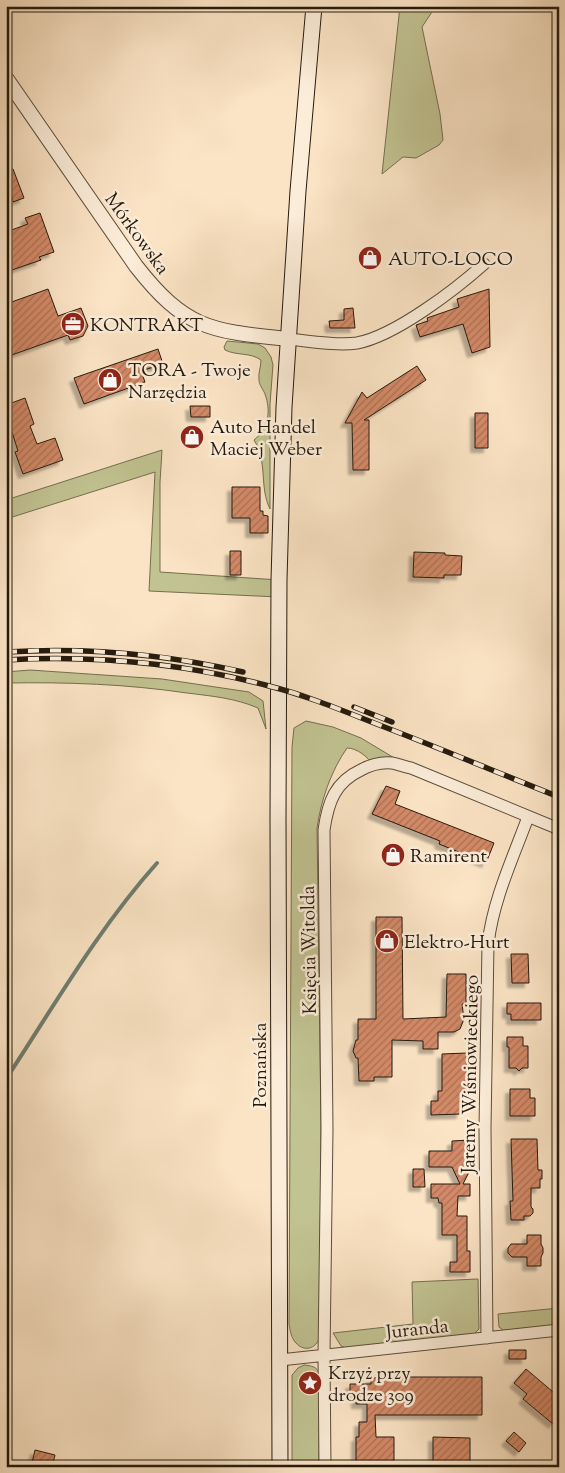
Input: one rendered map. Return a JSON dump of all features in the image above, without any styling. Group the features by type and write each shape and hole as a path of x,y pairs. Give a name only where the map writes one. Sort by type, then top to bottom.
{"main road":[{"name":"Poznańska","path":"280,1467 278,663 282,466 298,191 314,6"}],"street":[{"name":"Mórkowska","path":"6,78 136,266 154,290 171,306 200,324 219,330 288,339"},
{"path":"288,339 357,343 377,337 422,311 464,282 484,264"},
{"name":"Księcia Witolda","path":"325,1467 324,1355 327,1129 324,830 327,809 336,790 351,775 370,766 391,763 411,768 559,829"},
{"name":"Jaremy Wiśniowieckiego","path":"487,1338 485,1128 488,944 495,910 528,817"},
{"name":"Juranda","path":"280,1360 559,1330"}],"green space":[{"path":"400,6 436,6 422,27 440,114 443,140 439,145 416,158 403,157 382,174"},
{"path":"227,341 258,344 265,348 271,357 273,365 270,404 270,509 265,492 261,457 254,440 266,425 268,413 267,400 259,382 261,360 225,350 224,347"},
{"path":"162,450 160,572 279,580 279,597 149,591 155,472 6,519 6,500"},
{"path":"30,670 162,679 249,692 263,701 266,729 258,708 223,698 119,686 74,683 6,683 6,672"},
{"path":"306,721 333,727 361,738 411,768 373,765 362,754 347,748 341,757 324,796 317,828 321,1124 320,1335 317,1343 311,1348 303,1348 294,1341 289,1324 292,747 294,728"},
{"path":"478,1279 479,1329 468,1340 357,1352 341,1346 333,1333 413,1324 412,1282"},
{"path":"559,1308 559,1330 510,1336 499,1327 498,1314"},
{"path":"304,1365 314,1367 320,1374 319,1467 292,1467 292,1375 298,1368"}],"building":[{"path":"13,169 24,198 13,202 12,197 6,199 6,171"},
{"path":"40,213 54,252 39,257 41,260 6,272 6,232 28,224 25,218"},
{"path":"48,289 58,316 81,308 88,326 83,336 70,340 68,335 6,357 6,304"},
{"path":"489,289 490,347 472,353 463,324 420,337 416,325 428,321 427,318 459,307 457,299"},
{"path":"353,308 355,328 330,328 329,321 344,320 344,309"},
{"name":"TORA - Twoje Narzędzia","path":"158,349 163,364 141,371 145,382 84,404 74,378"},
{"path":"417,366 426,380 364,420 369,420 369,470 353,470 352,423 345,423 362,392 367,398"},
{"path":"25,398 34,424 30,426 37,444 55,438 63,460 23,474 15,452 18,451 12,432 6,434 6,405"},
{"path":"190,406 210,406 210,417 191,417"},
{"path":"475,413 488,413 488,448 475,448"},
{"path":"232,487 260,487 260,511 263,511 263,515 268,516 268,533 250,533 250,518 232,518"},
{"path":"230,551 241,551 241,575 230,575"},
{"path":"414,552 445,553 445,555 462,556 461,575 444,575 444,578 413,577"},
{"path":"386,786 400,791 395,804 494,843 486,863 439,844 440,841 372,814"},
{"path":"376,917 402,917 403,1019 446,1017 447,974 466,974 466,1004 462,1004 464,1019 460,1029 454,1032 438,1032 438,1049 423,1049 423,1041 392,1040 392,1077 374,1077 374,1081 359,1081 358,1058 356,1058 353,1051 356,1040 358,1040 358,1019 376,1019"},
{"path":"511,954 528,954 529,983 512,983"},
{"path":"507,1003 541,1003 541,1020 511,1020 511,1014 507,1014"},
{"path":"507,1037 523,1037 523,1046 528,1046 528,1068 522,1068 519,1071 516,1068 509,1068"},
{"path":"467,1053 468,1098 461,1098 461,1114 431,1115 431,1101 438,1101 438,1091 442,1091 442,1054"},
{"path":"510,1089 530,1089 530,1098 535,1098 535,1116 510,1116"},
{"path":"511,1139 537,1139 538,1170 542,1170 540,1188 531,1188 531,1207 533,1213 530,1216 524,1216 524,1220 511,1220 510,1201 513,1201"},
{"path":"470,1140 469,1172 463,1184 470,1184 470,1196 458,1196 457,1216 467,1216 467,1251 470,1251 470,1272 450,1272 450,1262 457,1262 457,1235 442,1235 442,1203 439,1203 438,1198 431,1198 431,1184 460,1184 452,1167 429,1167 429,1151 452,1151 452,1141"},
{"path":"413,1169 424,1169 425,1187 413,1187"},
{"path":"527,1235 541,1235 543,1253 541,1266 527,1266 527,1257 512,1257 508,1253 508,1248 511,1244 527,1244"},
{"path":"509,1350 526,1350 526,1359 509,1359"},
{"path":"526,1369 559,1397 559,1417 553,1424 523,1399 527,1394 514,1383"},
{"path":"482,1377 482,1415 375,1415 376,1437 394,1437 394,1464 383,1464 383,1467 356,1467 356,1437 359,1437 359,1422 367,1422 367,1404 356,1404 356,1395 350,1395 350,1384 371,1384 371,1378"},
{"path":"514,1432 526,1443 519,1452 506,1441"},
{"path":"433,1437 470,1438 470,1467 433,1465"},
{"path":"35,1450 55,1455 52,1467 31,1467"}],"waterway":[{"path":"6,1079 96,941 115,914 157,863"}],"railway":[{"path":"6,652 66,650 125,653 154,656 243,672"},
{"path":"6,660 72,659 138,662 204,672 269,686 328,705 559,797"},
{"path":"354,707 392,722"}],"place":[{"name":"AUTO-LOCO","path":"370,258"},
{"name":"KONTRAKT","path":"73,324"},
{"name":"TORA - Twoje Narzędzia","path":"110,380"},
{"name":"Auto Handel Maciej Weber","path":"192,437"},
{"name":"Ramirent","path":"393,855"},
{"name":"Elektro-Hurt","path":"387,941"},
{"name":"Krzyż przy drodze 309","path":"310,1383"}]}
